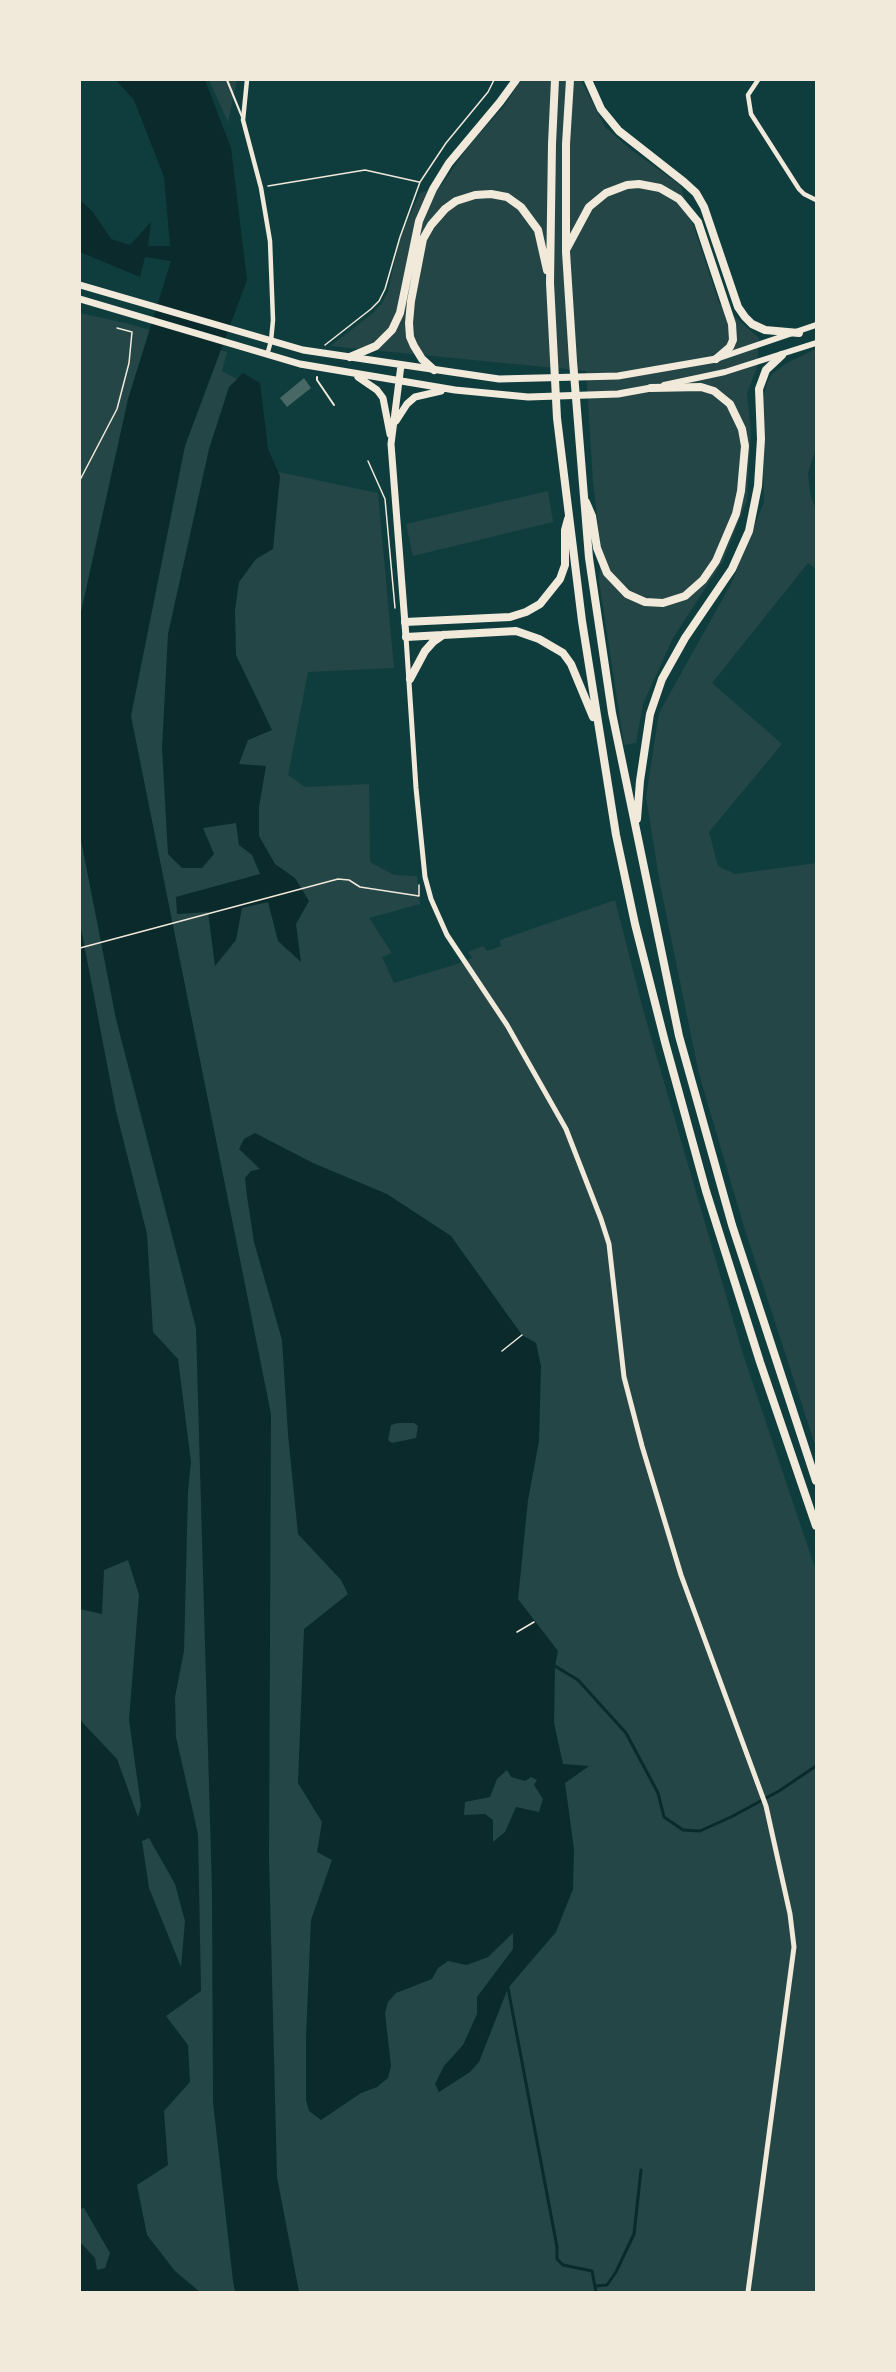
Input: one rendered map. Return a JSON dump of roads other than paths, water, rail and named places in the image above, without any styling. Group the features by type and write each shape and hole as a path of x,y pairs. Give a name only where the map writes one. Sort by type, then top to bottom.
{"highway":[{"path":"350,357 376,346 392,330 400,313 418,221 433,189 449,163 516,80"},
{"path":"555,80 550,283 557,418 582,621 616,835 635,924 703,1180 760,1362 816,1526"},
{"path":"570,80 566,144 566,252 573,361 582,492 597,620 612,713 679,1036 739,1246 816,1481"},
{"path":"588,80 601,109 619,131 696,194 704,207 738,307 744,317 765,330 799,333"},
{"path":"566,252 589,207 606,193 627,185 639,184 660,188 679,199 698,222 732,324 733,340 730,347 716,359"},
{"path":"434,370 418,353 410,337 409,322 423,239 431,225 445,209 456,201 475,195 491,194 507,197 520,207 538,230 550,283"},
{"path":"636,830 640,781 650,714 671,661 741,553 752,521 758,486 761,439 759,389 766,370 782,355"},
{"path":"582,492 591,516 597,548 607,573 627,594 645,602 663,603 685,596 703,580 716,561 736,514 744,477 745,446 742,429 730,404 714,391 701,387 651,388"},
{"path":"405,622 510,617 526,612 540,603 560,579 565,565 565,530 569,515"},
{"path":"406,637 516,631 551,645 563,653 578,676 598,733"},
{"path":"410,679 425,651 445,634"}],"main road":[{"path":"80,285 246,335 335,356 499,379 618,376 716,359 799,333 816,325"},
{"path":"80,299 267,356 353,374 455,390 528,397 618,394 651,388 725,372 816,343"},
{"path":"391,444 401,365"},
{"path":"353,374 377,390 383,398 391,444 406,637"},
{"path":"394,423 407,404 415,397 433,392 455,390"}],"street":[{"path":"247,80 243,120 261,188 270,241 273,320 267,356"},
{"path":"758,80 748,95 751,114 799,189 816,200"},
{"path":"406,637 416,789 425,877 439,920 507,1025 566,1129 601,1219 609,1244 624,1377 642,1446 681,1575 761,1790 790,1914 794,1947 748,2292"}],"lane":[{"path":"227,80 243,120"},
{"path":"317,377 334,405"}],"waterway":[{"path":"555,1666 578,1680 626,1733 658,1793 664,1817 683,1830 700,1831 731,1817 779,1791 816,1766"},
{"path":"508,1988 557,2247 557,2259 563,2265 592,2271 596,2292"},
{"path":"595,2286 607,2285 616,2272 634,2234 641,2170"}]}
